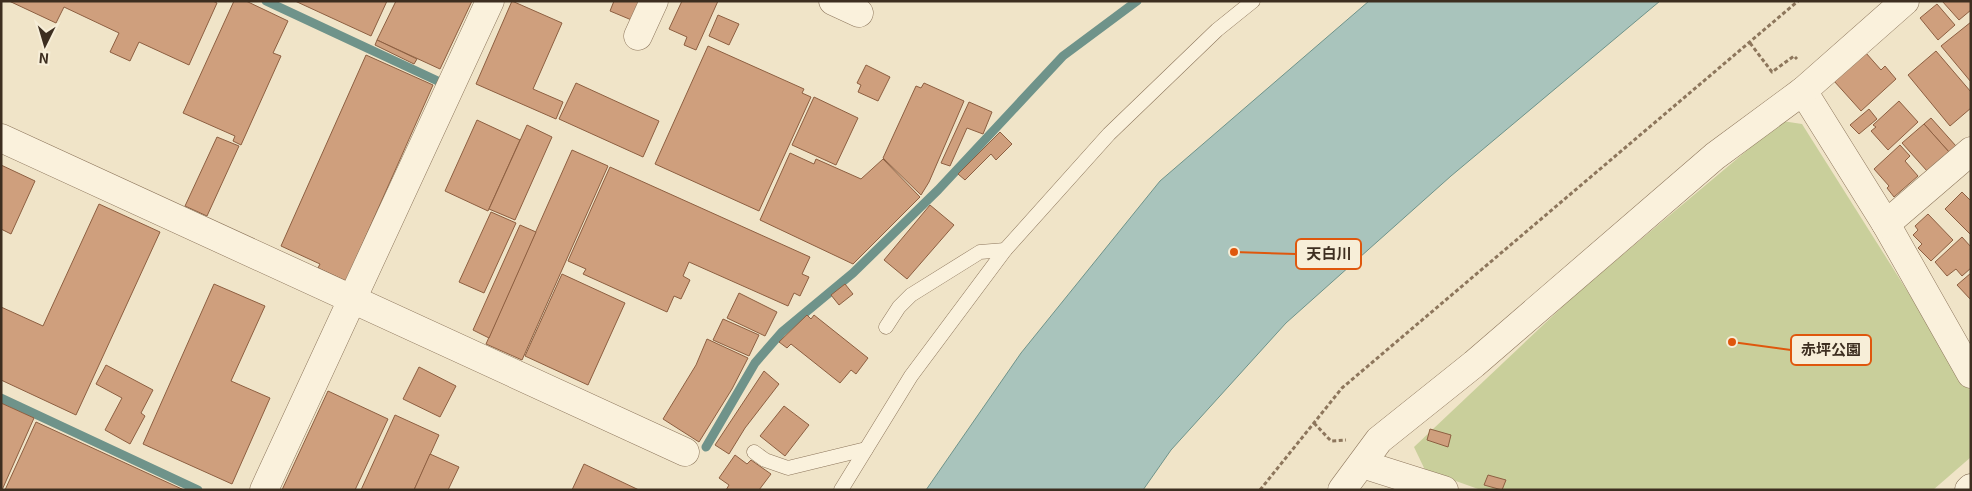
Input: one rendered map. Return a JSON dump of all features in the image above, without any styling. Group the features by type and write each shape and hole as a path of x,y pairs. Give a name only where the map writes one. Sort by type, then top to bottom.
{"street":[{"path":"264,490 490,1"},
{"path":"638,36 654,1"},
{"path":"833,1 859,13"},
{"path":"1342,490 1378,440 1474,364 1715,156 1811,83 1905,1"},
{"path":"1811,83 1886,224 1971,374"},
{"path":"1,138 685,452"},
{"path":"1886,224 1971,151"},
{"path":"1362,464 1444,490"}],"lane":[{"path":"841,490 912,376 1005,250 1109,134 1217,30 1253,1"},
{"path":"886,327 899,307 911,295 980,252 1005,250"},
{"path":"754,452 765,460 788,468 866,449"}],"path":[{"path":"1260,490 1342,388 1798,1"},
{"path":"1750,43 1772,72 1794,56 1811,83"}],"green space":[{"path":"1782,121 1802,124 1971,392 1971,457 1933,490 1481,490 1425,470 1414,447 1577,293"}],"water":[{"path":"1369,1 1660,1 1451,176 1286,323 1171,450 1143,490 926,490 1021,353 1160,181"}],"building":[{"path":"9,1 213,1 217,3 189,65 139,42 130,61 110,52 119,33 64,7 56,23"},
{"path":"234,1 246,1 288,21 273,53 281,56 241,145 233,141 235,136 183,113"},
{"path":"295,1 387,1 371,36"},
{"path":"396,1 472,1 440,69 377,40"},
{"path":"512,1 562,23 533,89 563,102 556,119 476,84"},
{"path":"614,1 642,1 634,21 610,11"},
{"path":"682,1 718,1 696,50 684,45 687,37 669,29"},
{"path":"1942,1 1971,1 1971,10 1959,20"},
{"path":"1937,4 1955,25 1938,40 1920,18"},
{"path":"718,15 739,24 729,45 709,36"},
{"path":"1971,22 1971,82 1941,46"},
{"path":"377,40 417,59 414,64 375,45"},
{"path":"708,46 804,89 802,93 811,97 759,211 655,164"},
{"path":"1936,51 1971,92 1971,108 1950,126 1908,75"},
{"path":"1866,53 1881,70 1885,66 1896,79 1861,111 1834,81"},
{"path":"366,55 433,85 346,281 318,268 320,264 281,246"},
{"path":"866,65 890,77 878,101 858,92 861,85 857,83"},
{"path":"576,83 659,121 643,157 559,119"},
{"path":"924,83 964,101 929,182 921,195 883,158 916,86 921,88"},
{"path":"814,97 858,118 836,165 792,145"},
{"path":"1899,101 1918,122 1888,150 1871,131 1876,127 1873,125"},
{"path":"969,102 992,112 983,134 967,128 950,166 941,163"},
{"path":"1869,109 1877,119 1859,134 1850,125"},
{"path":"1931,118 1956,146 1949,152 1924,124"},
{"path":"477,120 520,140 488,211 445,191"},
{"path":"1924,124 1949,152 1927,171 1902,143"},
{"path":"527,125 552,137 515,220 489,209"},
{"path":"1000,132 1012,144 996,160 991,154 965,180 958,174"},
{"path":"217,137 239,146 207,216 185,206"},
{"path":"1900,145 1910,156 1905,161 1918,176 1894,197 1887,188 1889,186 1874,169"},
{"path":"572,150 608,166 522,360 486,344"},
{"path":"790,153 814,164 816,159 861,179 883,159 920,197 853,264 760,220"},
{"path":"1,165 35,181 11,234 1,229"},
{"path":"610,167 810,257 802,274 809,277 800,296 794,293 788,306 689,262 683,276 690,280 681,299 674,296 667,312 583,274 586,269 568,261"},
{"path":"1962,192 1971,201 1971,235 1945,209"},
{"path":"99,204 160,232 76,415 1,380 1,307 43,326"},
{"path":"930,205 954,225 907,279 884,260"},
{"path":"491,212 516,223 484,293 459,282"},
{"path":"1928,214 1953,240 1931,261 1918,248 1922,244 1913,235 1918,230 1915,226"},
{"path":"520,225 536,232 489,338 473,330"},
{"path":"1962,237 1971,247 1971,268 1962,276 1956,269 1947,276 1935,262"},
{"path":"1971,273 1971,300 1957,285"},
{"path":"562,274 625,303 588,385 525,356"},
{"path":"214,284 265,306 231,381 270,398 232,484 143,444"},
{"path":"845,284 853,294 839,305 831,295"},
{"path":"739,293 777,312 765,336 727,318"},
{"path":"807,315 811,319 814,315 868,358 856,374 851,370 840,383 791,344 787,348 779,342"},
{"path":"723,319 759,335 749,356 713,340"},
{"path":"707,339 748,358 732,389 699,442 663,419 696,365"},
{"path":"106,365 153,390 141,413 145,416 130,444 105,430 122,398 96,384"},
{"path":"419,367 456,386 440,417 403,399"},
{"path":"764,371 779,384 745,428 729,454 715,445"},
{"path":"328,391 388,419 355,490 282,490"},
{"path":"1,403 34,418 2,490 1,490"},
{"path":"784,406 809,425 785,456 760,436"},
{"path":"395,415 439,435 414,490 361,490"},
{"path":"36,422 184,490 5,490"},
{"path":"1430,429 1451,435 1448,447 1427,440"},
{"path":"430,454 459,467 448,490 414,490"},
{"path":"735,455 747,464 751,460 771,474 759,490 726,490 729,485 719,478"},
{"path":"584,464 639,490 572,490"},
{"path":"1488,475 1506,480 1502,490 1484,485"}],"waterway":[{"path":"266,1 442,83"},
{"path":"706,447 755,363 782,332 853,273 938,190 1063,56 1137,1"},
{"path":"1,398 198,490"}],"place":[{"name":"天白川","path":"1234,252"},
{"name":"赤坪公園","path":"1732,342"}]}
